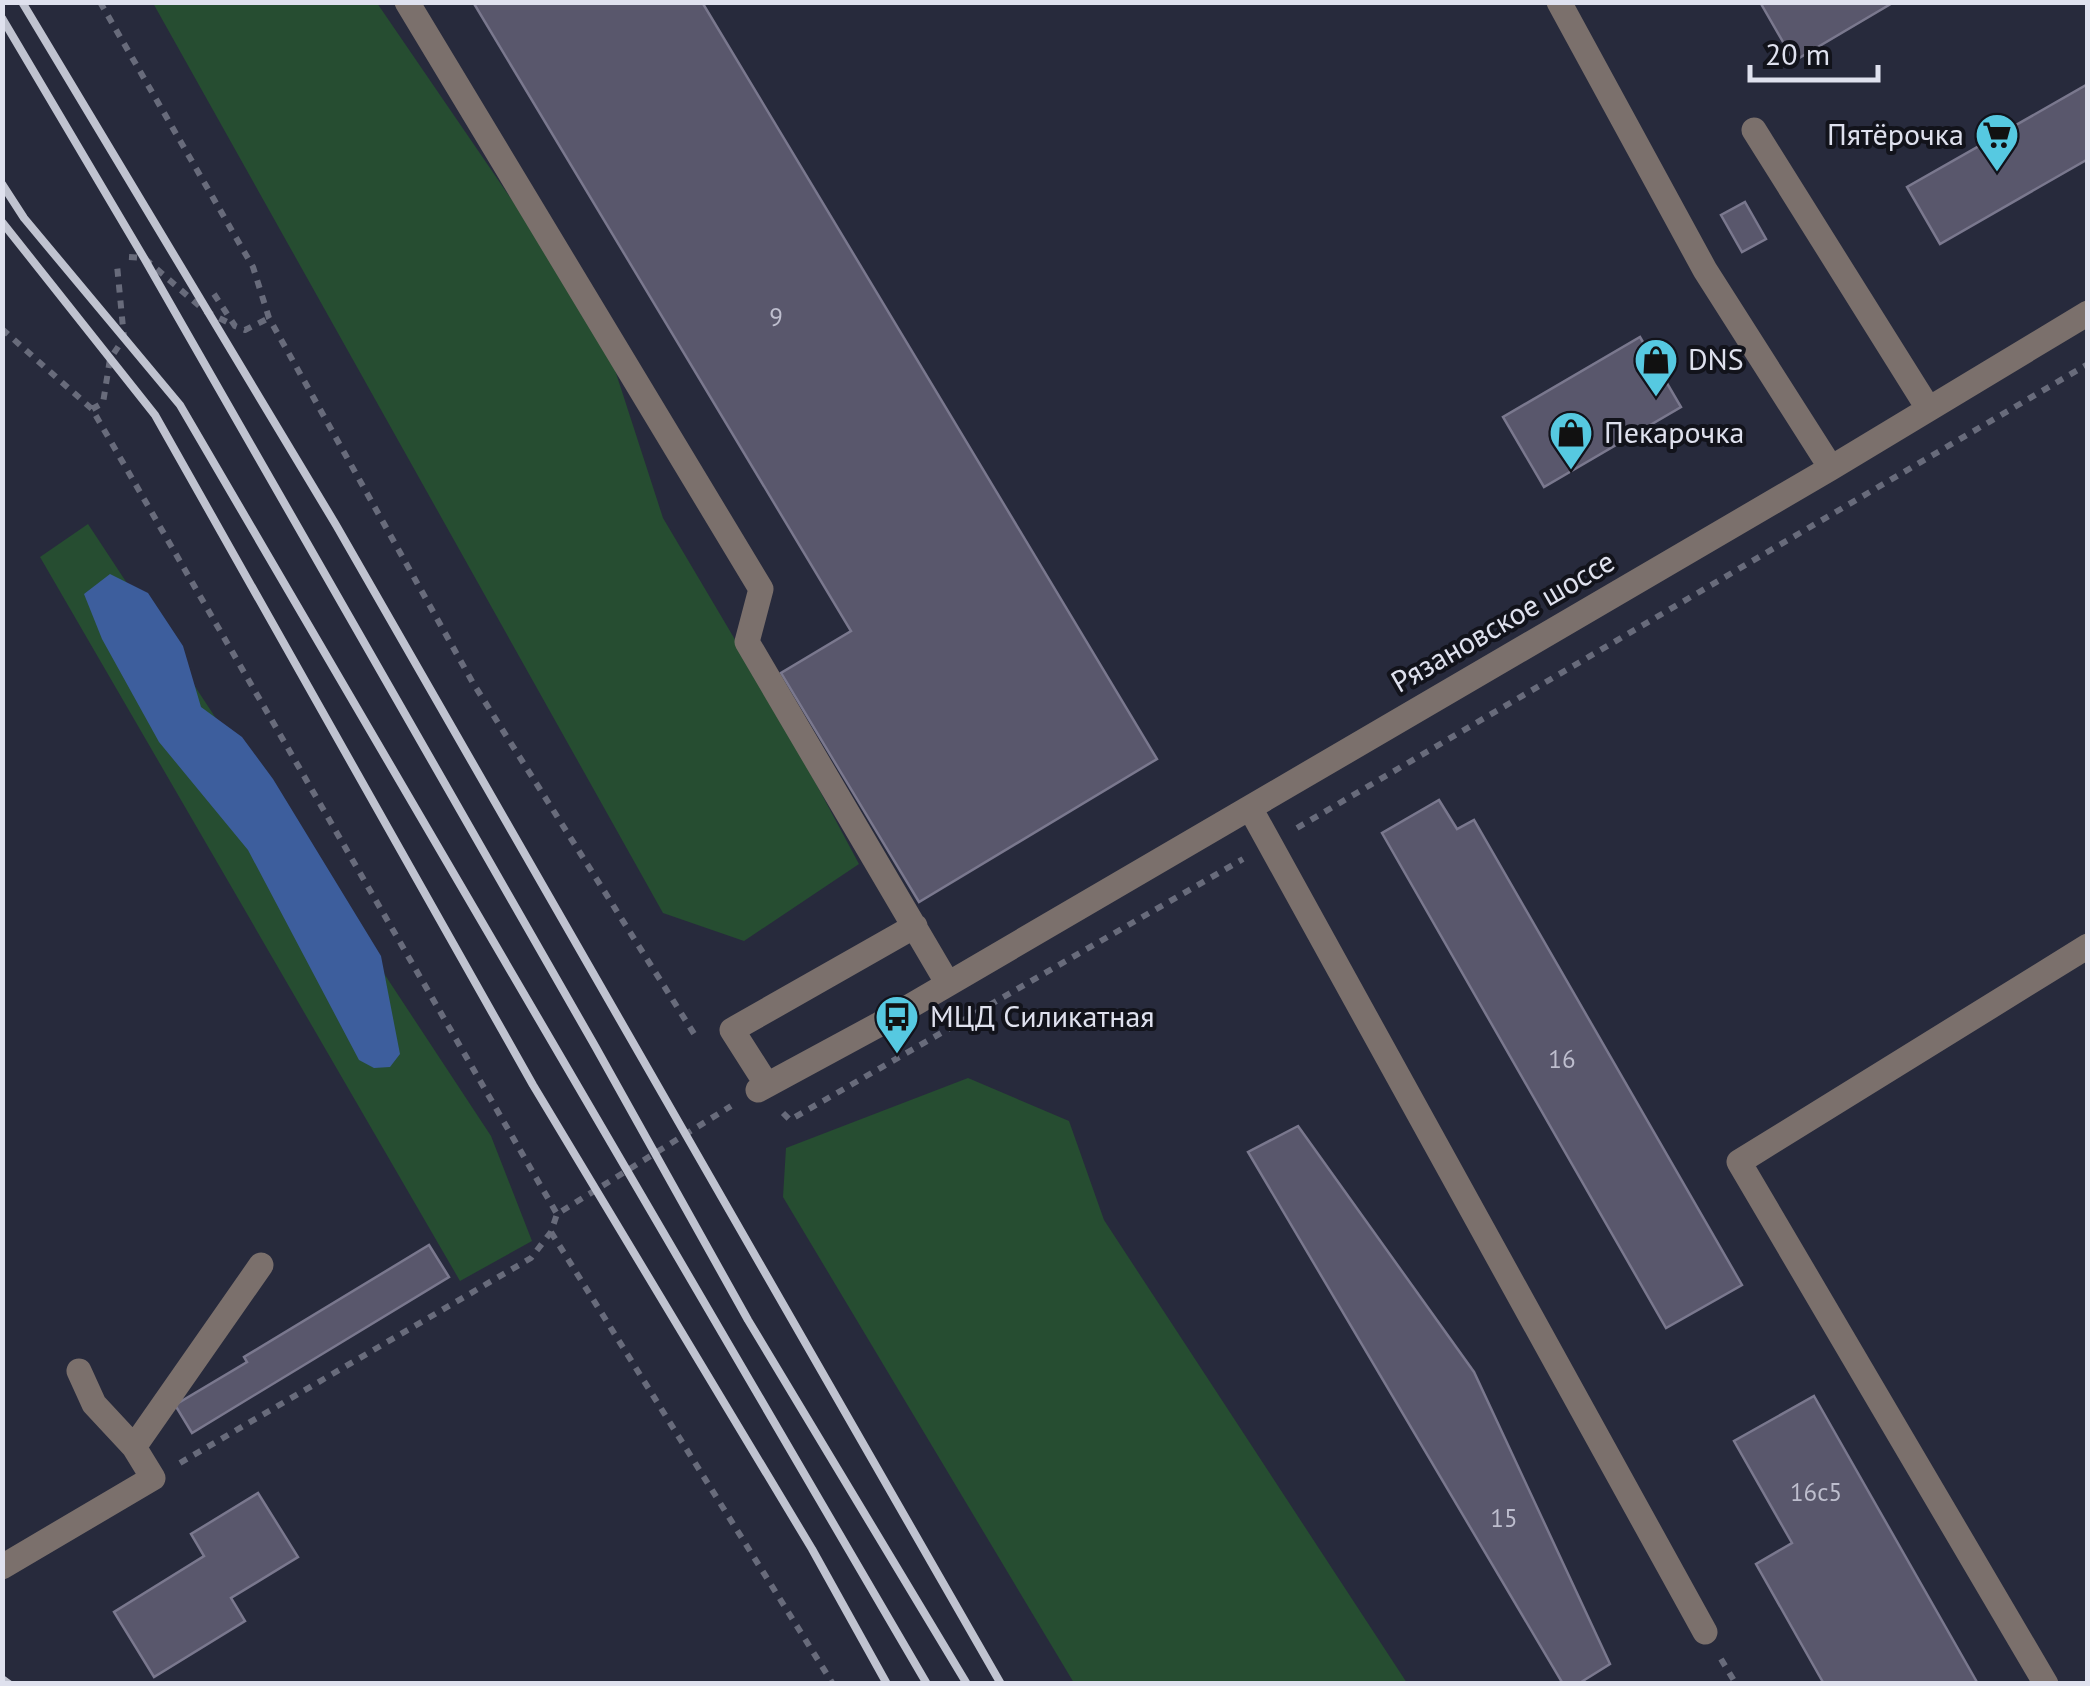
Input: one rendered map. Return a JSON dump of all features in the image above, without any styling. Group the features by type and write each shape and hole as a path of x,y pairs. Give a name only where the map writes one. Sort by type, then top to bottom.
{"street":[{"path":"407,2 761,589 747,642 948,984"},
{"path":"1558,2 1705,270 1832,468"},
{"path":"1754,130 1928,408"},
{"name":"Рязановское шоссе","path":"763,1088 1832,468 2087,314"},
{"path":"1250,808 1705,1632"},
{"path":"763,1088 732,1030 914,926"},
{"path":"2046,1684 1740,1162 2088,946"},
{"path":"134,1447 261,1265"},
{"path":"2,1566 154,1478 134,1447 94,1404 79,1371"}],"path":[{"path":"100,2 253,267 269,318 473,683 698,1039 713,1052"},
{"path":"129,257 144,258 205,311 235,326 245,330 269,318"},
{"path":"92,410 103,403 110,359 124,338 117,265"},
{"path":"214,294 235,326"},
{"path":"2,329 92,410 557,1214"},
{"path":"154,1478 531,1258 551,1232 557,1214 763,1088 790,1120 1271,844 2088,364"},
{"path":"551,1232 834,1684"}],"green space":[{"path":"153,3 377,3 603,333 663,518 775,707 859,864 744,941 663,913"},
{"path":"88,524 491,1136 532,1241 460,1281 40,557"},
{"path":"968,1078 1069,1121 1104,1220 1407,1683 1074,1683 783,1197 786,1148"}],"water":[{"path":"110,574 148,593 183,646 201,707 242,737 273,779 381,956 400,1054 390,1067 374,1068 359,1060 248,850 159,742 102,639 84,594"}],"building":[{"path":"473,2 702,2 1157,759 919,902 781,673 851,631"},
{"path":"1760,2 1894,2 1794,61"},
{"name":"Пятёрочка","path":"2088,84 2088,159 1940,244 1907,187"},
{"path":"1745,202 1766,239 1742,252 1721,215"},
{"path":"1640,337 1681,407 1544,487 1503,417"},
{"path":"1439,800 1457,829 1474,820 1742,1285 1666,1328 1382,833"},
{"path":"1298,1126 1474,1372 1610,1664 1578,1684 1563,1684 1248,1152"},
{"path":"429,1245 449,1277 192,1433 175,1405 247,1362 244,1357"},
{"path":"1814,1396 1978,1684 1824,1684 1756,1564 1792,1543 1734,1441"},
{"path":"258,1493 298,1557 231,1598 245,1621 154,1677 114,1612 204,1556 191,1534"}],"railway":[{"path":"22,2 336,525 1001,1684"},
{"path":"2,18 144,258 748,1320 967,1684"},
{"path":"2,184 24,218 180,405 927,1684"},
{"path":"2,222 155,415 533,1085 812,1549 887,1684"},
{"path":"2,1679 9,1684"}],"place":[{"name":"Пятёрочка","path":"1997,173"},
{"name":"DNS","path":"1656,398"},
{"name":"Пекарочка","path":"1571,471"},
{"name":"МЦД Силикатная","path":"897,1055"}]}
